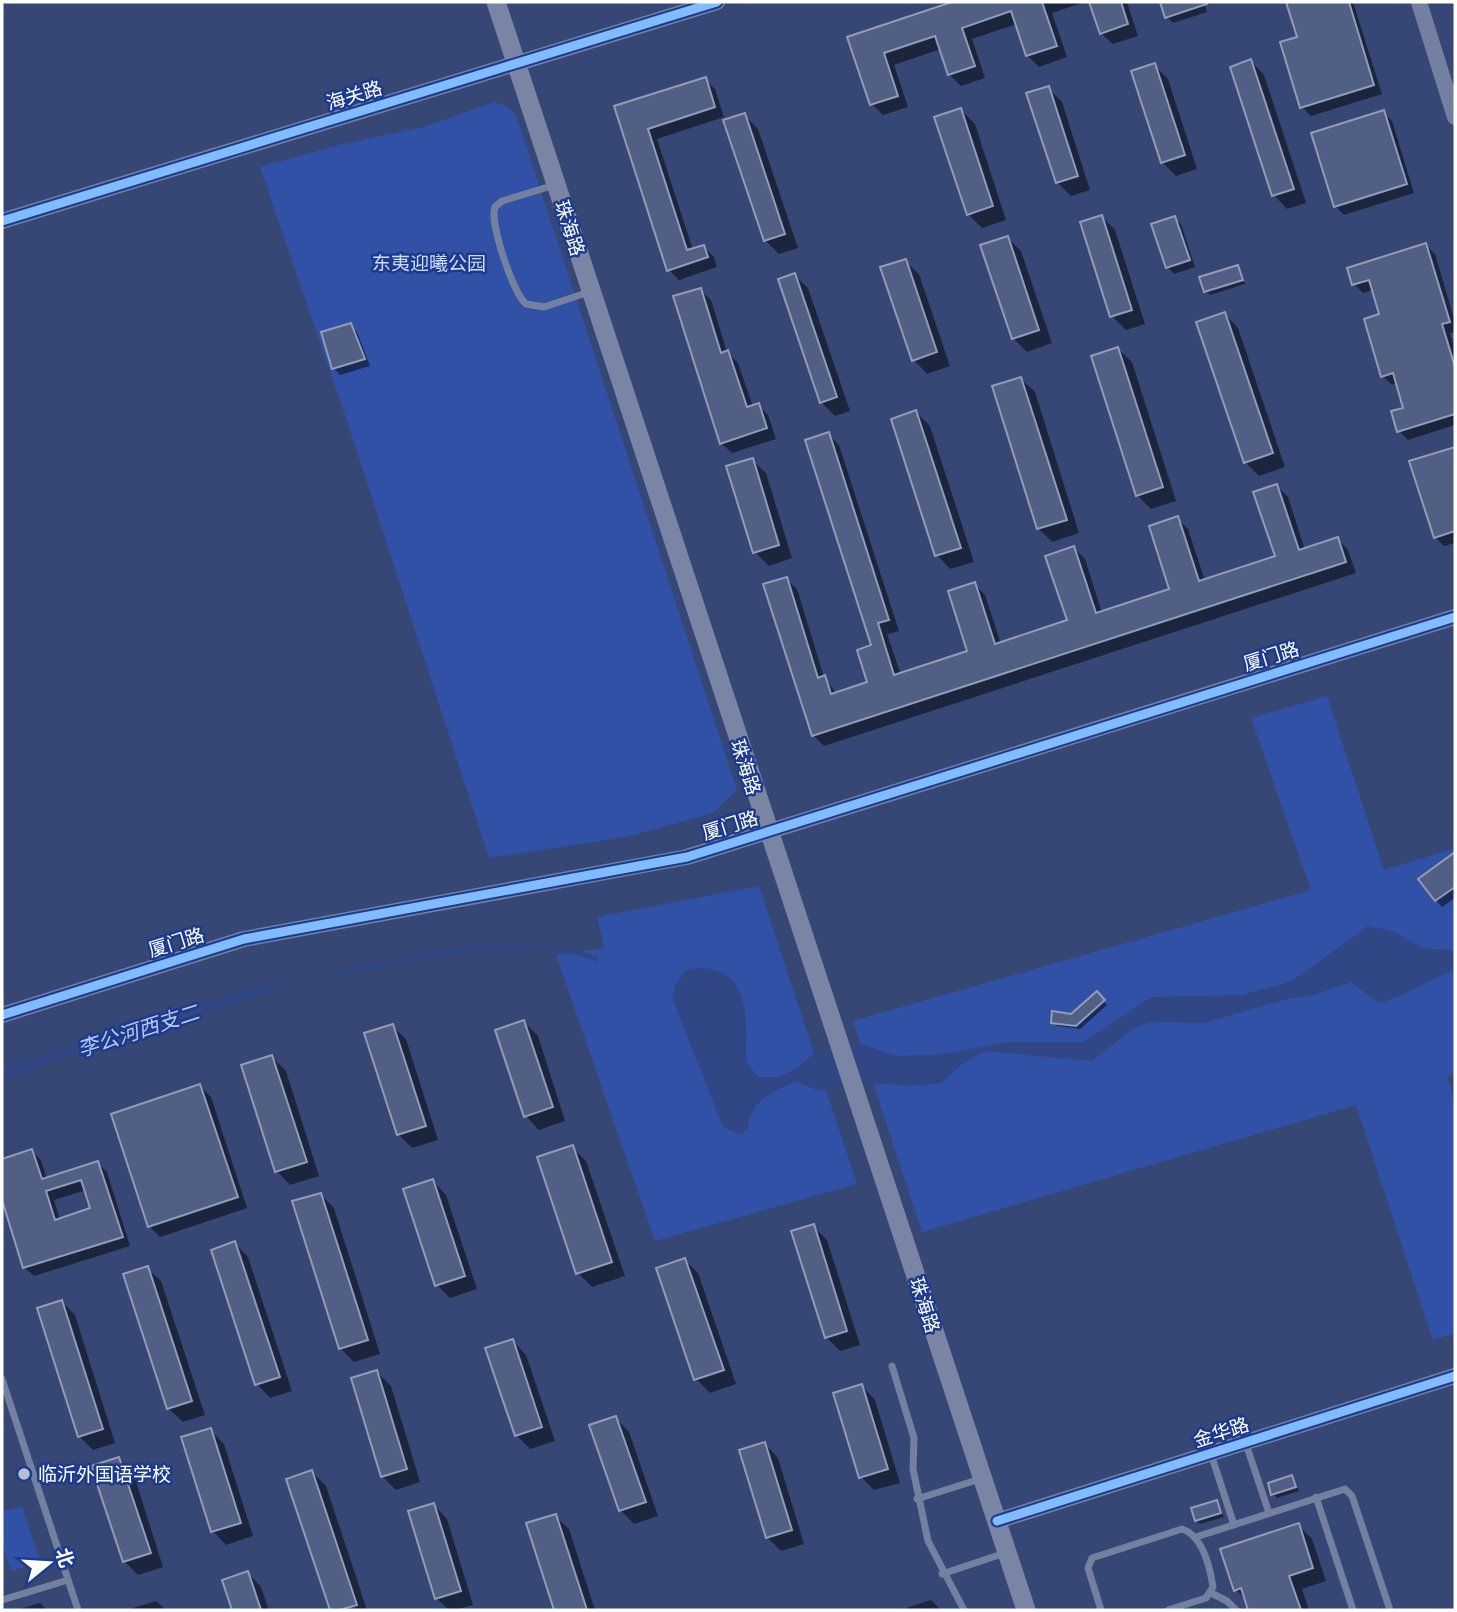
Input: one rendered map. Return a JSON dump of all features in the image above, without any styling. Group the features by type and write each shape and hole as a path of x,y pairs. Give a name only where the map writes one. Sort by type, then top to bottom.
{"main road":[{"name":"珠海路","path":"496,2 1026,1610"}],"street":[{"name":"海关路","path":"2,221 717,2"},
{"path":"1419,2 1455,117"},
{"name":"厦门路","path":"2,1015 244,939 687,857 1455,617"},
{"name":"金华路","path":"997,1521 1455,1376"}],"lane":[{"path":"556,184 502,201 495,207 494,222 509,269 520,299 534,307 544,307 591,292"},
{"path":"892,1366 914,1438 913,1469 917,1499 928,1541 942,1574 964,1610"},
{"path":"2,1379 78,1610"},
{"path":"1245,1443 1269,1513"},
{"path":"1210,1454 1234,1525"},
{"path":"917,1499 983,1478"},
{"path":"1196,1537 1341,1489 1351,1493 1390,1610"},
{"path":"1316,1497 1353,1610"},
{"path":"1101,1610 1088,1568 1092,1558 1174,1529 1190,1532 1196,1537 1212,1581 1210,1593 1206,1598 1168,1610"},
{"path":"942,1574 1007,1552"},
{"path":"2,1600 68,1580"},
{"path":"1210,1593 1227,1601 1236,1610"}],"green space":[{"name":"东夷迎曦公园","path":"494,102 507,106 516,115 737,790 713,813 626,837 489,858 347,421 260,167 342,144 424,127"},
{"path":"1327,696 1384,870 1455,848 1455,1074 1447,1077 1455,1102 1455,1333 1433,1340 1356,1105 922,1232 853,1021 1311,890 1251,718"},
{"path":"759,886 857,1184 655,1241 556,955 604,948 597,917"},
{"path":"22,1506 40,1562 11,1571 2,1544 2,1512"}],"water":[{"path":"1368,926 1393,931 1422,948 1455,951 1455,970 1398,997 1378,1003 1351,982 1311,996 1287,999 1204,1023 1149,1022 1133,1029 1092,1061 985,1051 962,1064 941,1083 913,1086 871,1083 820,1091 796,1082 764,1098 753,1110 748,1128 740,1134 723,1127 672,998 675,985 686,970 701,968 725,974 733,981 743,1002 748,1064 758,1077 779,1077 798,1068 813,1054 858,1043 896,1056 937,1055 1008,1042 1083,1042 1151,997 1242,995 1292,981"},
{"path":"274,983 276,991 135,1033 2,1079 2,1069 140,1022"}],"building":[{"path":"952,2 1042,2 1057,46 1026,56 1011,11 962,28 975,66 948,75 935,36 884,53 898,96 870,105 847,37"},
{"path":"1089,2 1121,2 1128,24 1100,34"},
{"path":"1160,2 1206,2 1207,4 1165,18"},
{"path":"1286,2 1349,2 1374,85 1300,108 1280,42 1297,37"},
{"path":"1251,59 1294,189 1272,196 1230,67"},
{"path":"1155,63 1185,155 1161,163 1131,71"},
{"path":"706,77 715,107 648,129 687,250 704,245 708,257 667,271 614,106"},
{"path":"1049,86 1078,176 1056,183 1026,93"},
{"path":"961,108 993,206 967,215 934,117"},
{"path":"1384,110 1407,184 1334,207 1311,133"},
{"path":"745,113 785,234 764,241 723,120"},
{"path":"1102,215 1132,310 1110,317 1080,222"},
{"path":"1175,216 1190,260 1166,268 1151,224"},
{"path":"1008,236 1039,330 1012,339 980,245"},
{"path":"1426,243 1450,322 1442,324 1455,367 1455,414 1397,432 1391,411 1403,408 1393,373 1381,377 1364,319 1379,314 1369,280 1352,285 1347,268"},
{"path":"906,259 937,352 912,361 880,267"},
{"path":"1238,265 1243,280 1204,292 1199,277"},
{"path":"795,273 837,397 820,403 778,279"},
{"path":"701,288 721,353 728,350 747,407 759,403 767,428 720,444 673,296"},
{"path":"1225,312 1273,453 1244,463 1196,322"},
{"path":"351,323 365,359 332,369 321,332"},
{"path":"1118,347 1163,487 1136,496 1091,356"},
{"path":"1021,377 1067,520 1037,529 992,386"},
{"path":"916,410 961,548 935,556 891,419"},
{"path":"829,432 889,620 878,623 894,675 967,651 948,591 975,582 995,644 1067,620 1045,556 1074,546 1096,613 1169,589 1149,526 1178,516 1199,581 1275,556 1253,492 1277,484 1299,550 1338,537 1346,562 812,736 763,584 787,577 818,678 825,675 831,694 867,682 857,650 871,645 805,440"},
{"path":"1455,447 1455,531 1434,538 1409,461"},
{"path":"753,458 779,545 753,553 726,466"},
{"path":"1455,852 1455,887 1435,901 1418,879"},
{"path":"1097,991 1105,1000 1076,1026 1051,1023 1052,1011 1071,1014"},
{"path":"524,1020 553,1107 524,1117 495,1030"},
{"path":"393,1024 426,1126 397,1135 364,1033"},
{"path":"272,1055 307,1162 275,1172 241,1065"},
{"path":"200,1084 238,1197 148,1227 111,1114"},
{"path":"573,1145 612,1262 576,1274 537,1157"},
{"path":"32,1149 42,1179 98,1161 123,1237 23,1268 2,1200 2,1159","holes":["81,1180 90,1208 55,1220 46,1191"]},
{"path":"433,1179 465,1276 435,1286 403,1189"},
{"path":"321,1193 368,1340 339,1349 292,1201"},
{"path":"814,1224 847,1331 825,1338 791,1231"},
{"path":"235,1241 280,1377 255,1385 211,1250"},
{"path":"685,1258 724,1370 694,1380 656,1268"},
{"path":"148,1266 192,1401 167,1409 123,1274"},
{"path":"62,1300 103,1429 78,1437 37,1308"},
{"path":"513,1339 542,1427 515,1436 485,1348"},
{"path":"377,1370 407,1469 381,1477 351,1378"},
{"path":"862,1384 888,1469 859,1478 833,1393"},
{"path":"616,1416 646,1502 619,1511 589,1425"},
{"path":"211,1428 241,1523 211,1532 181,1437"},
{"path":"765,1442 792,1530 766,1538 739,1450"},
{"path":"119,1457 151,1553 123,1562 91,1466"},
{"path":"312,1470 357,1605 340,1610 330,1610 286,1479"},
{"path":"1292,1475 1296,1487 1271,1495 1268,1483"},
{"path":"1217,1500 1221,1513 1195,1521 1191,1508"},
{"path":"434,1503 461,1591 435,1599 408,1511"},
{"path":"556,1514 587,1610 554,1610 526,1523"},
{"path":"1299,1523 1313,1568 1289,1576 1301,1610 1248,1610 1241,1588 1234,1591 1220,1549"},
{"path":"248,1571 261,1610 232,1610 222,1580"}],"waterway":[{"name":"李公河西支二","path":"338,972 435,954 502,946 566,950 596,959"}],"cycle path":[{"path":"2,221 717,2"},
{"path":"2,1015 244,939 687,857 1455,617"},
{"path":"997,1521 1455,1376"}],"place":[{"name":"临沂外国语学校","path":"24,1474"}]}
